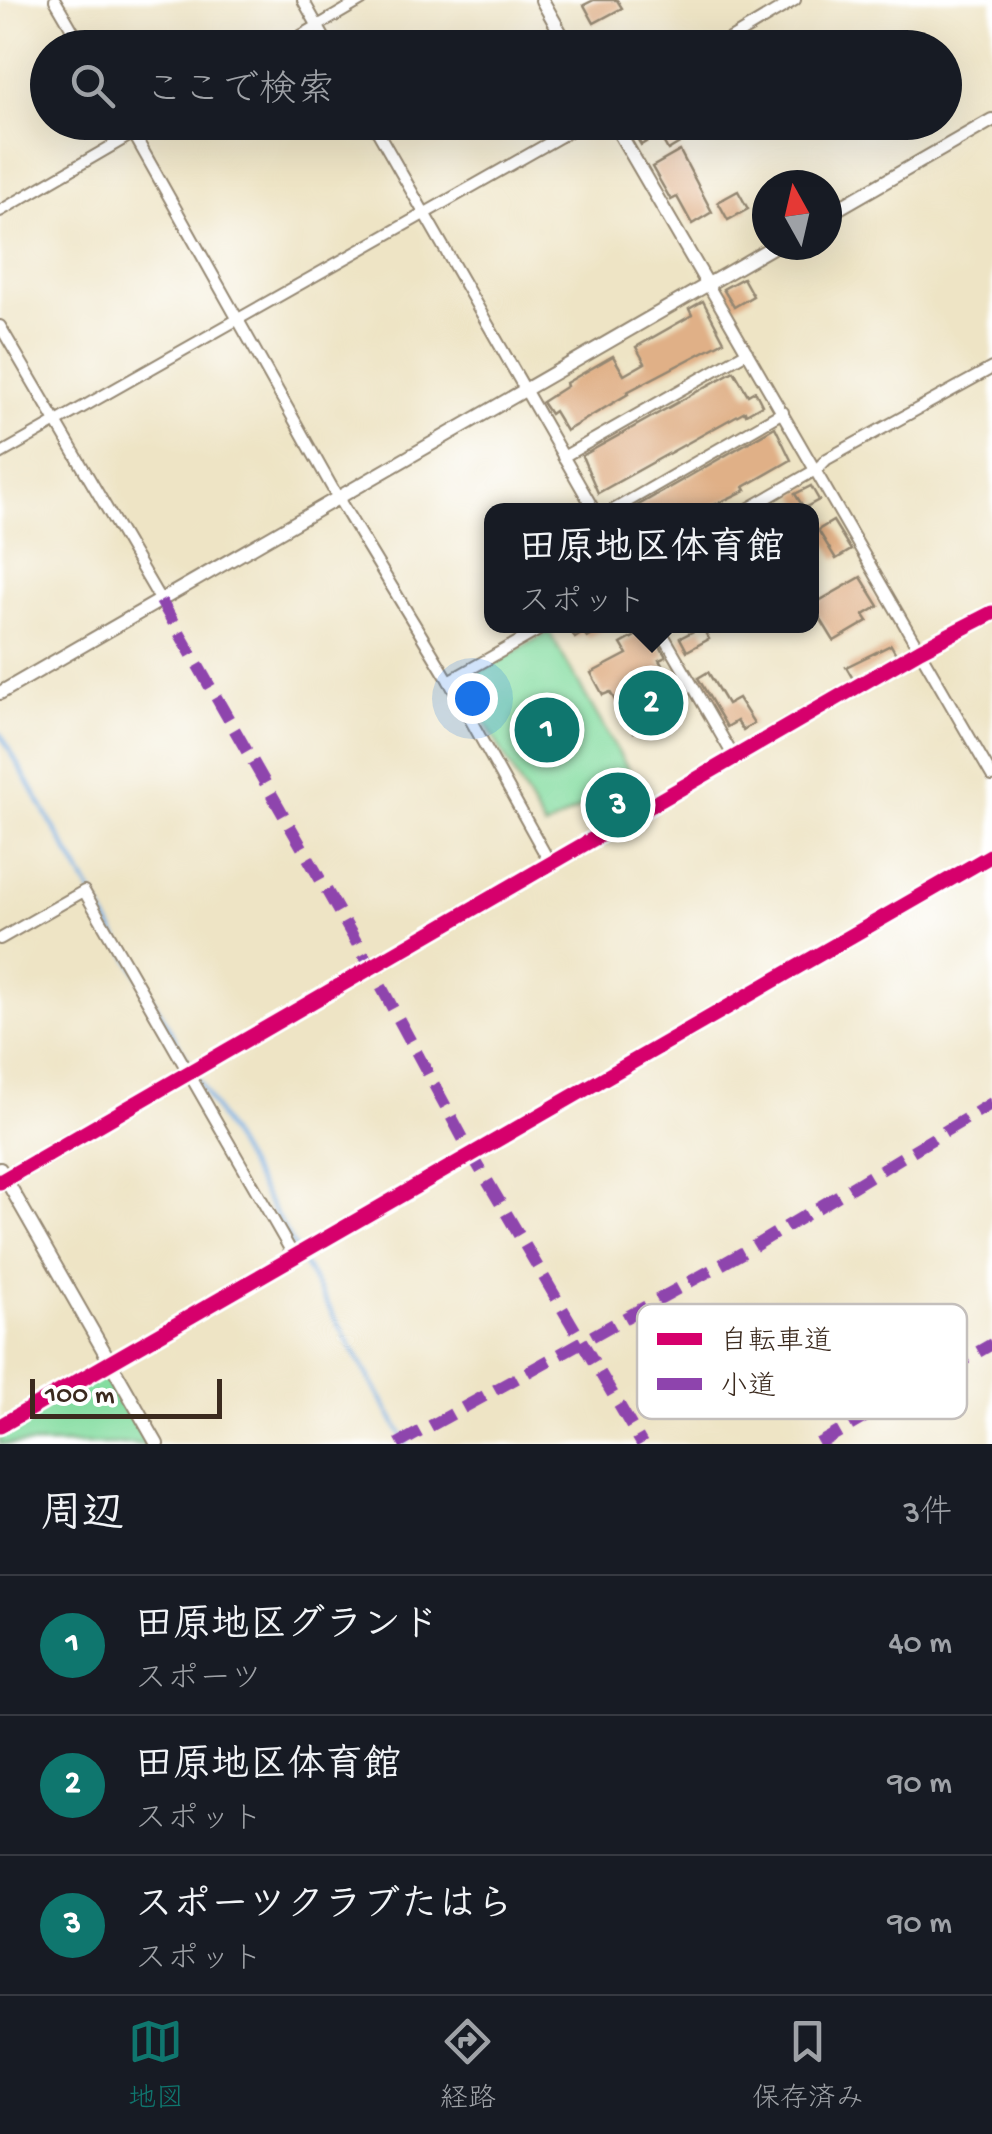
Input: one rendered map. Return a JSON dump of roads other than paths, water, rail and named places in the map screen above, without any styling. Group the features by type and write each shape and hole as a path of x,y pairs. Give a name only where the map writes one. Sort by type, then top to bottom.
{"street":[{"path":"55,0 72,30"},
{"path":"304,0 321,30"},
{"path":"310,30 362,0"},
{"path":"542,0 559,30"},
{"path":"745,30 796,0"},
{"path":"962,137 992,120"},
{"path":"0,211 124,140"},
{"path":"137,140 338,498 449,680 550,863"},
{"path":"382,140 590,503"},
{"path":"0,454 554,140"},
{"path":"623,140 992,776"},
{"path":"842,207 958,140"},
{"path":"0,693 752,259"},
{"path":"0,326 161,601"},
{"path":"564,457 747,352"},
{"path":"758,503 828,459 992,368"},
{"path":"625,503 783,412"},
{"path":"157,1444 2,1177 193,1072 920,650 992,613"},
{"path":"449,680 533,633"},
{"path":"662,633 734,759"},
{"path":"0,1426 992,855"},
{"path":"0,939 84,892 298,1256"}],"waterway":[{"path":"0,733 407,1444"}],"place":[{"name":"田原地区体育館","path":"651,703"},
{"name":"田原地区グランド","path":"547,730"},
{"name":"スポーツクラブたはら","path":"618,805"}]}
